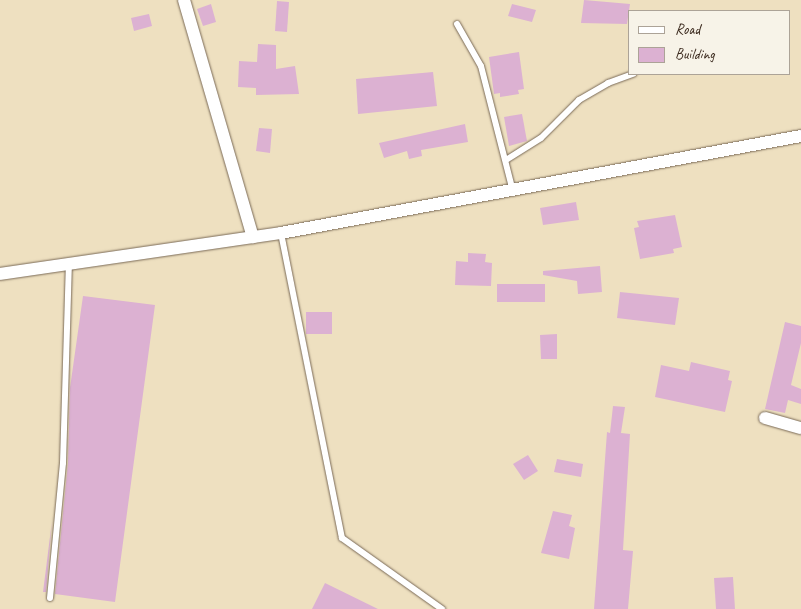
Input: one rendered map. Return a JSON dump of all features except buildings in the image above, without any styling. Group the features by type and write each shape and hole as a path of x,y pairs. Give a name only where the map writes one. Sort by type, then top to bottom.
{"street":[{"path":"184,0 253,237"},
{"path":"0,274 281,233 512,188 801,136"},
{"path":"765,418 801,428"}],"lane":[{"path":"457,24 481,66 512,188"},
{"path":"506,160 542,138 579,100 608,83 630,75"},
{"path":"281,233 342,538 442,609"},
{"path":"50,598 63,463 69,263"}]}
